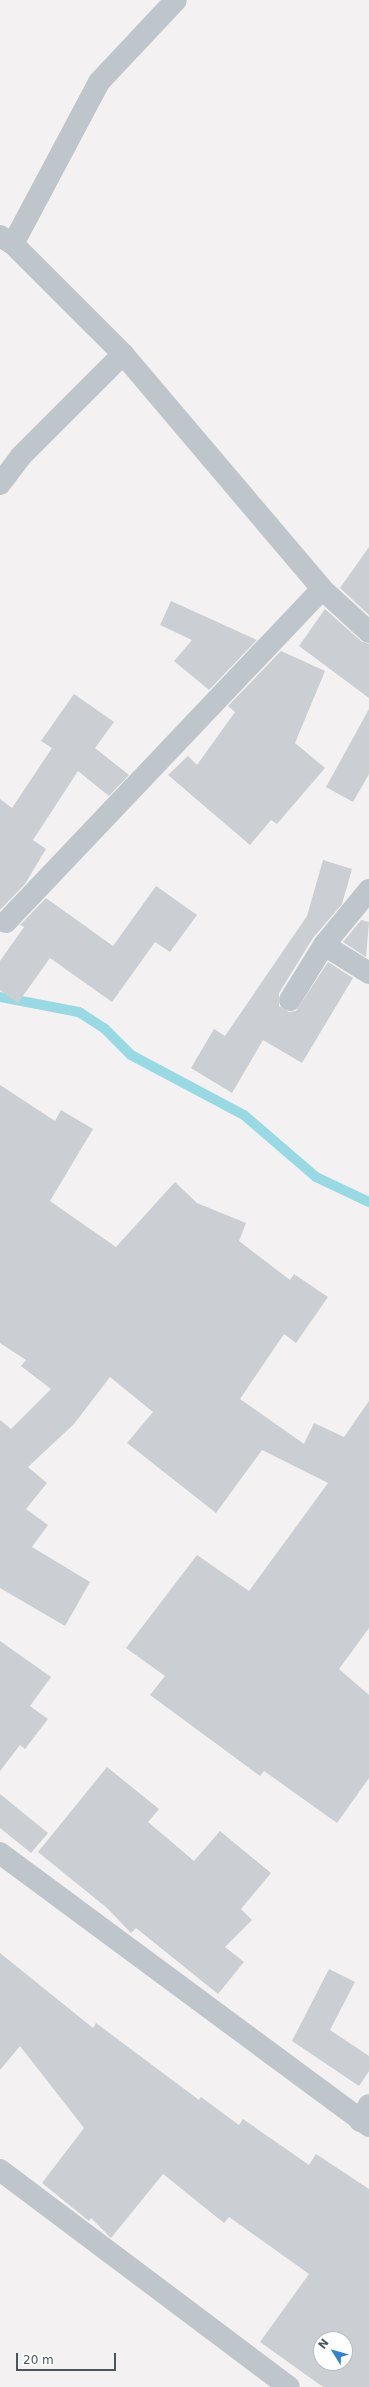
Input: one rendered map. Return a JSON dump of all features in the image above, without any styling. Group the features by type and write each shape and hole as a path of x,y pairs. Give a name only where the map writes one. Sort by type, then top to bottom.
{"street":[{"path":"176,0 99,82 7,240 123,354 322,589 369,632"},
{"path":"0,484 21,456 123,354"},
{"path":"6,922 322,589"},
{"path":"290,1000 324,945 369,890"},
{"path":"324,945 369,973"},
{"path":"0,1853 366,2117"},
{"path":"0,2170 289,2387"}],"building":[{"path":"369,547 369,615 340,588"},
{"path":"171,601 257,640 209,690 174,661 192,640 160,625"},
{"path":"325,609 361,641 369,644 369,698 299,646"},
{"path":"281,651 325,671 295,743 325,768 277,824 271,820 250,845 168,775 188,756 197,765 235,712 228,706"},
{"path":"74,694 114,722 95,748 129,775 109,796 78,771 33,840 46,849 25,884 0,910 0,799 12,808 52,748 41,741"},
{"path":"369,709 369,774 353,802 326,787"},
{"path":"323,860 352,869 342,904 313,938 279,993 279,1006 289,1012 296,1011 328,962 353,978 302,1063 263,1040 232,1093 191,1068 214,1029 225,1036 307,916"},
{"path":"156,886 197,915 170,952 155,942 112,1002 50,958 18,1003 0,990 0,961 24,927 20,925 46,898 113,946"},
{"path":"361,920 369,922 366,957 343,942"},
{"path":"0,1085 55,1121 61,1110 93,1129 50,1201 116,1247 175,1182 197,1203 246,1223 239,1241 290,1280 294,1274 328,1297 296,1343 284,1334 240,1399 304,1444 314,1423 344,1437 369,1401 369,1628 339,1669 369,1695 369,1778 337,1823 264,1771 260,1776 150,1695 165,1676 126,1648 197,1555 249,1591 328,1483 262,1450 216,1513 127,1443 153,1412 110,1377 74,1424 28,1467 47,1483 26,1509 48,1525 32,1547 90,1582 65,1626 0,1588 0,1420 11,1429 51,1389 21,1366 26,1360 0,1343"},
{"path":"0,1641 51,1677 30,1706 48,1719 25,1749 20,1745 0,1771"},
{"path":"107,1767 159,1809 148,1822 194,1861 220,1831 271,1873 241,1909 252,1920 225,1947 244,1962 218,1994 136,1928 131,1933 107,1908 38,1852"},
{"path":"0,1794 48,1833 31,1853 0,1828"},
{"path":"0,1953 93,2028 96,2023 199,2100 201,2097 239,2125 243,2119 309,2165 316,2154 369,2189 369,2387 323,2387 260,2342 309,2274 229,2217 224,2223 163,2174 111,2238 91,2218 89,2221 42,2183 84,2128 20,2046 0,2070"},
{"path":"329,1969 355,1982 330,2030 369,2056 369,2071 359,2086 292,2041"}],"waterway":[{"path":"0,997 79,1012 104,1028 131,1055 244,1115 316,1177 369,1202"}]}
